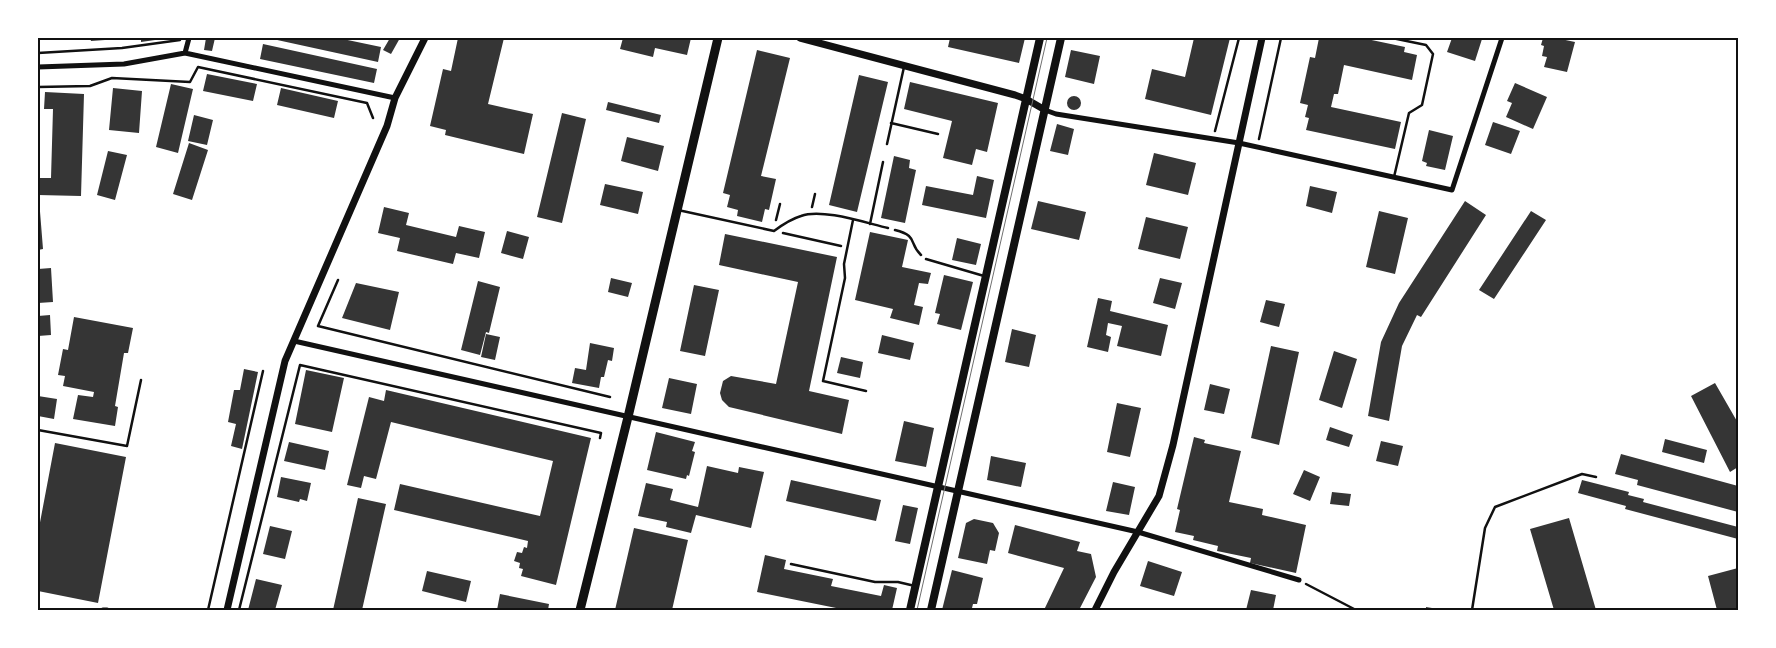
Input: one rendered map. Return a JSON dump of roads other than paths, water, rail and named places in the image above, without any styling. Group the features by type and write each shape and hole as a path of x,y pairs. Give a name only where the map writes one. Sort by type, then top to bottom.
{"main road":[{"path":"580,610 718,38"},
{"path":"910,610 1040,38"},
{"path":"931,610 1061,38"}],"street":[{"path":"185,53 189,38"},
{"path":"227,610 286,361 387,126 395,98 426,38"},
{"path":"800,38 1026,99 1044,110 1056,114 1240,143 1452,190 1502,38"},
{"path":"1095,610 1114,572 1159,496 1173,445 1262,38"},
{"path":"38,67 124,64 185,53 395,98"},
{"path":"294,341 1138,532 1299,580"}],"lane":[{"path":"1392,38 1426,45 1433,54 1422,105 1409,113 1394,177"},
{"path":"887,144 904,66"},
{"path":"891,123 938,134"},
{"path":"870,224 883,162"},
{"path":"677,210 774,231 788,221 811,213 823,213 888,228"},
{"path":"853,220 844,264 845,278 823,382 866,391"},
{"path":"926,259 986,276"},
{"path":"38,430 127,446 141,380"},
{"path":"791,564 875,582 898,582 915,586"}],"tram line":[{"path":"917,610 1047,38"}]}
